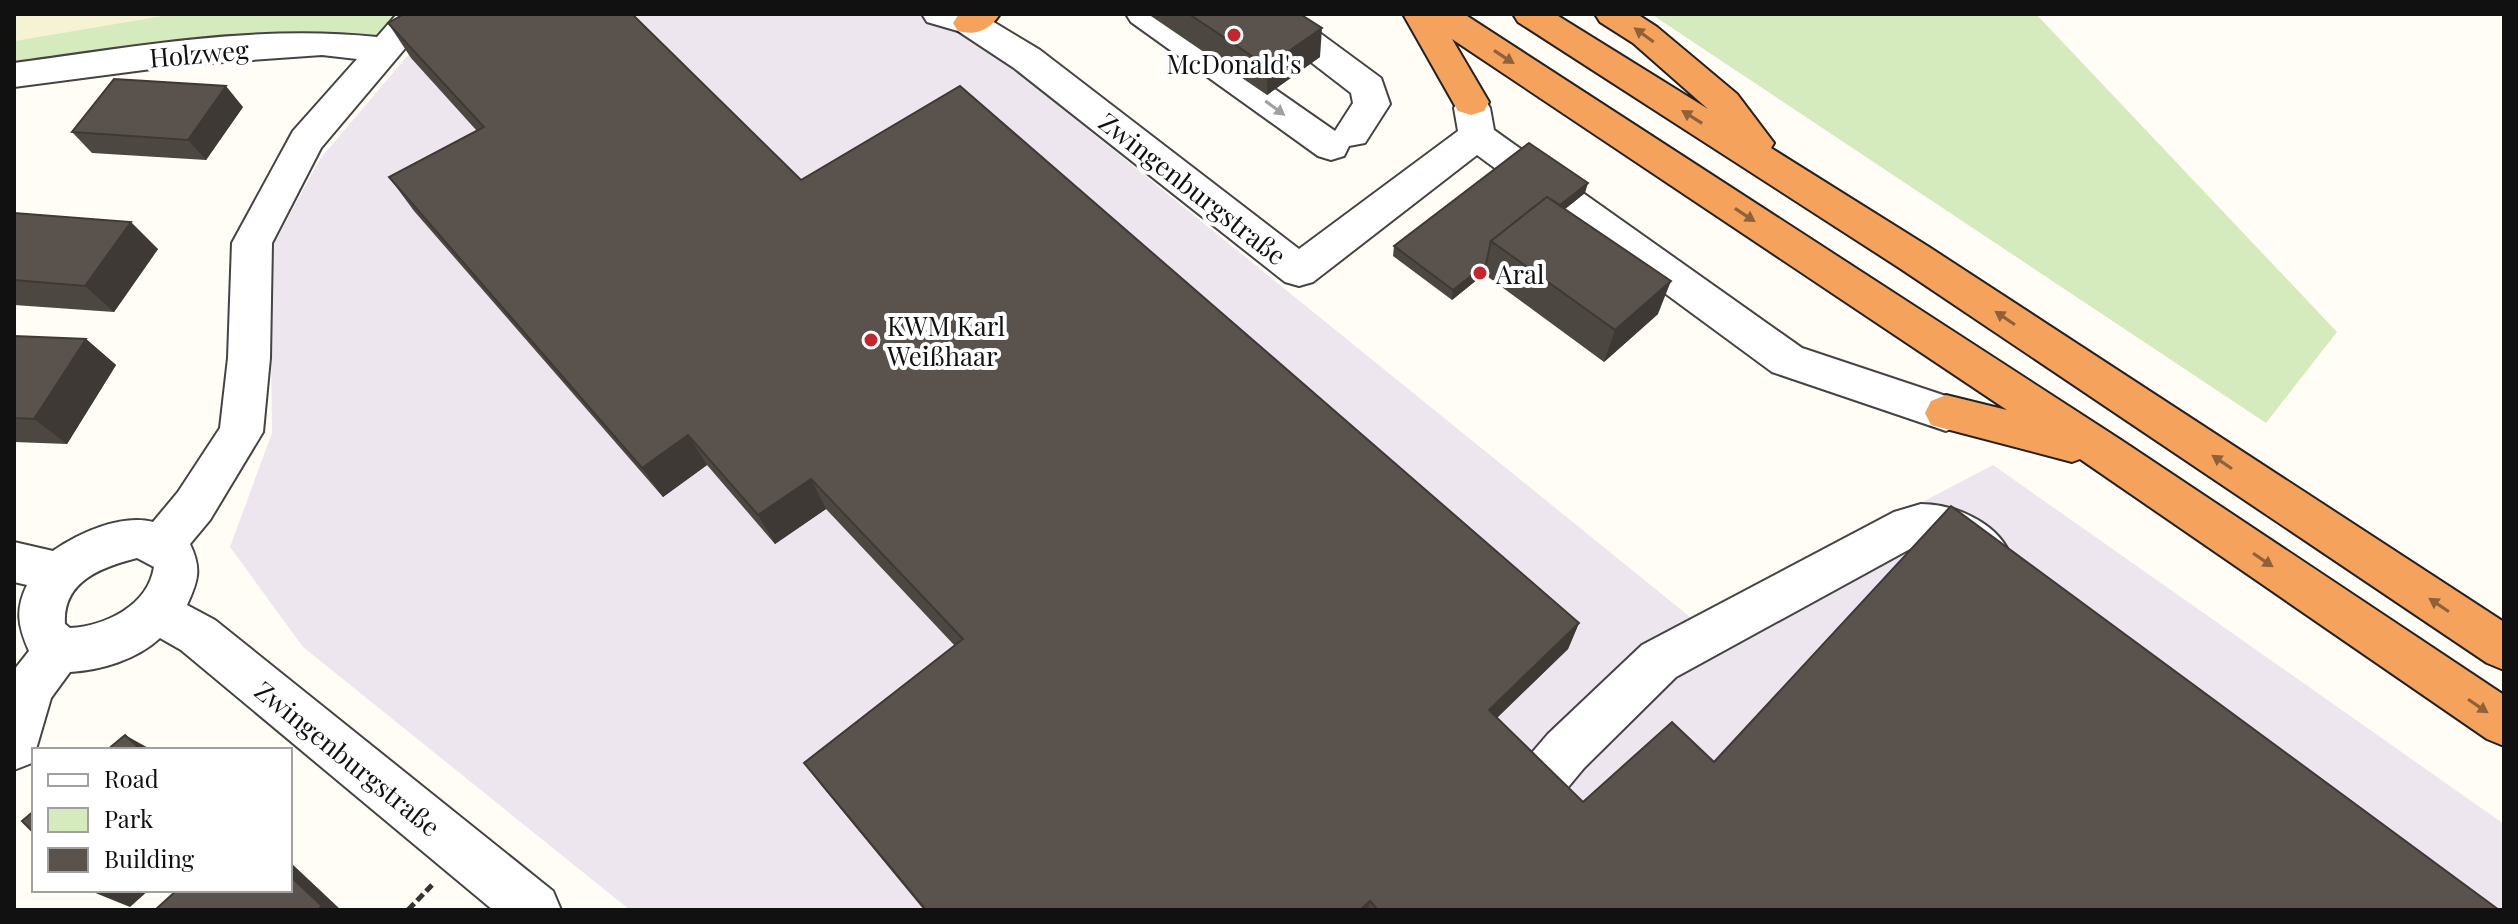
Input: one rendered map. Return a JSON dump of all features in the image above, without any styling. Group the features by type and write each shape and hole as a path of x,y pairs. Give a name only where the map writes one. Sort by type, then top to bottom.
{"highway":[{"path":"1420,14 1474,119"},
{"path":"1439,14 2106,453 2504,723"},
{"path":"1530,14 1928,267 2504,648"},
{"path":"1612,14 1645,35 1724,103 1776,170"},
{"path":"1946,413 2106,453"}],"street":[{"path":"162,545 194,506 241,432 249,358 252,243 306,140 417,14"},
{"path":"1143,14 1342,141 1372,104 1368,87 1271,14"},
{"name":"Zwingenburgstraße","path":"964,17 1027,59 1299,271 1474,119"},
{"name":"Holzweg","path":"14,75 182,53 306,44 385,50"},
{"path":"1474,119 1787,360 1946,413"},
{"path":"1484,849 1566,751 1659,661 1910,526 1921,523 1946,525 2023,578"},
{"path":"137,538 162,545 174,561 176,577 157,613 124,638 82,650 60,647 43,635 38,620 44,596 59,573 97,547 137,538"},
{"path":"14,562 59,573"},
{"name":"Zwingenburgstraße","path":"157,613 198,635 534,910"},
{"path":"14,746 29,689 60,647"}],"shaded area":[{"path":"14,14 174,14 14,41"},
{"path":"443,14 1002,14 970,34 1695,621 1993,465 2504,824 2504,910 630,910 303,647 230,547 272,433 270,251 320,159"}],"green space":[{"path":"174,14 402,14 385,50 14,75 14,41"},
{"path":"1651,14 2036,14 2337,332 2266,423"}],"building":[{"name":"KWM Karl Weißhaar","path":"404,14 632,14 801,180 960,86 1579,623 1489,710 1583,802 1672,722 1714,762 1951,506 2499,910 1378,910 1370,901 1360,910 926,910 804,763 963,639 811,479 758,515 688,435 642,468 389,177 484,127 388,23"},
{"path":"1189,14 1300,14 1322,28 1267,66"},
{"path":"114,79 226,86 188,140 72,132"},
{"path":"1529,143 1588,183 1560,205 1547,197 1491,241 1486,264 1453,290 1394,246"},
{"path":"1547,197 1671,281 1615,330 1491,241"},
{"path":"14,213 131,222 85,286 14,280"},
{"path":"14,336 86,339 34,419 14,418"},
{"path":"125,735 139,748 109,748"},
{"path":"32,813 32,831 22,821"},
{"path":"292,878 322,906 318,910 155,910 175,892 292,892"}],"place":[{"name":"McDonald's","path":"1234,35"},
{"name":"Aral","path":"1480,273"},
{"name":"KWM Karl Weißhaar","path":"871,340"}]}
